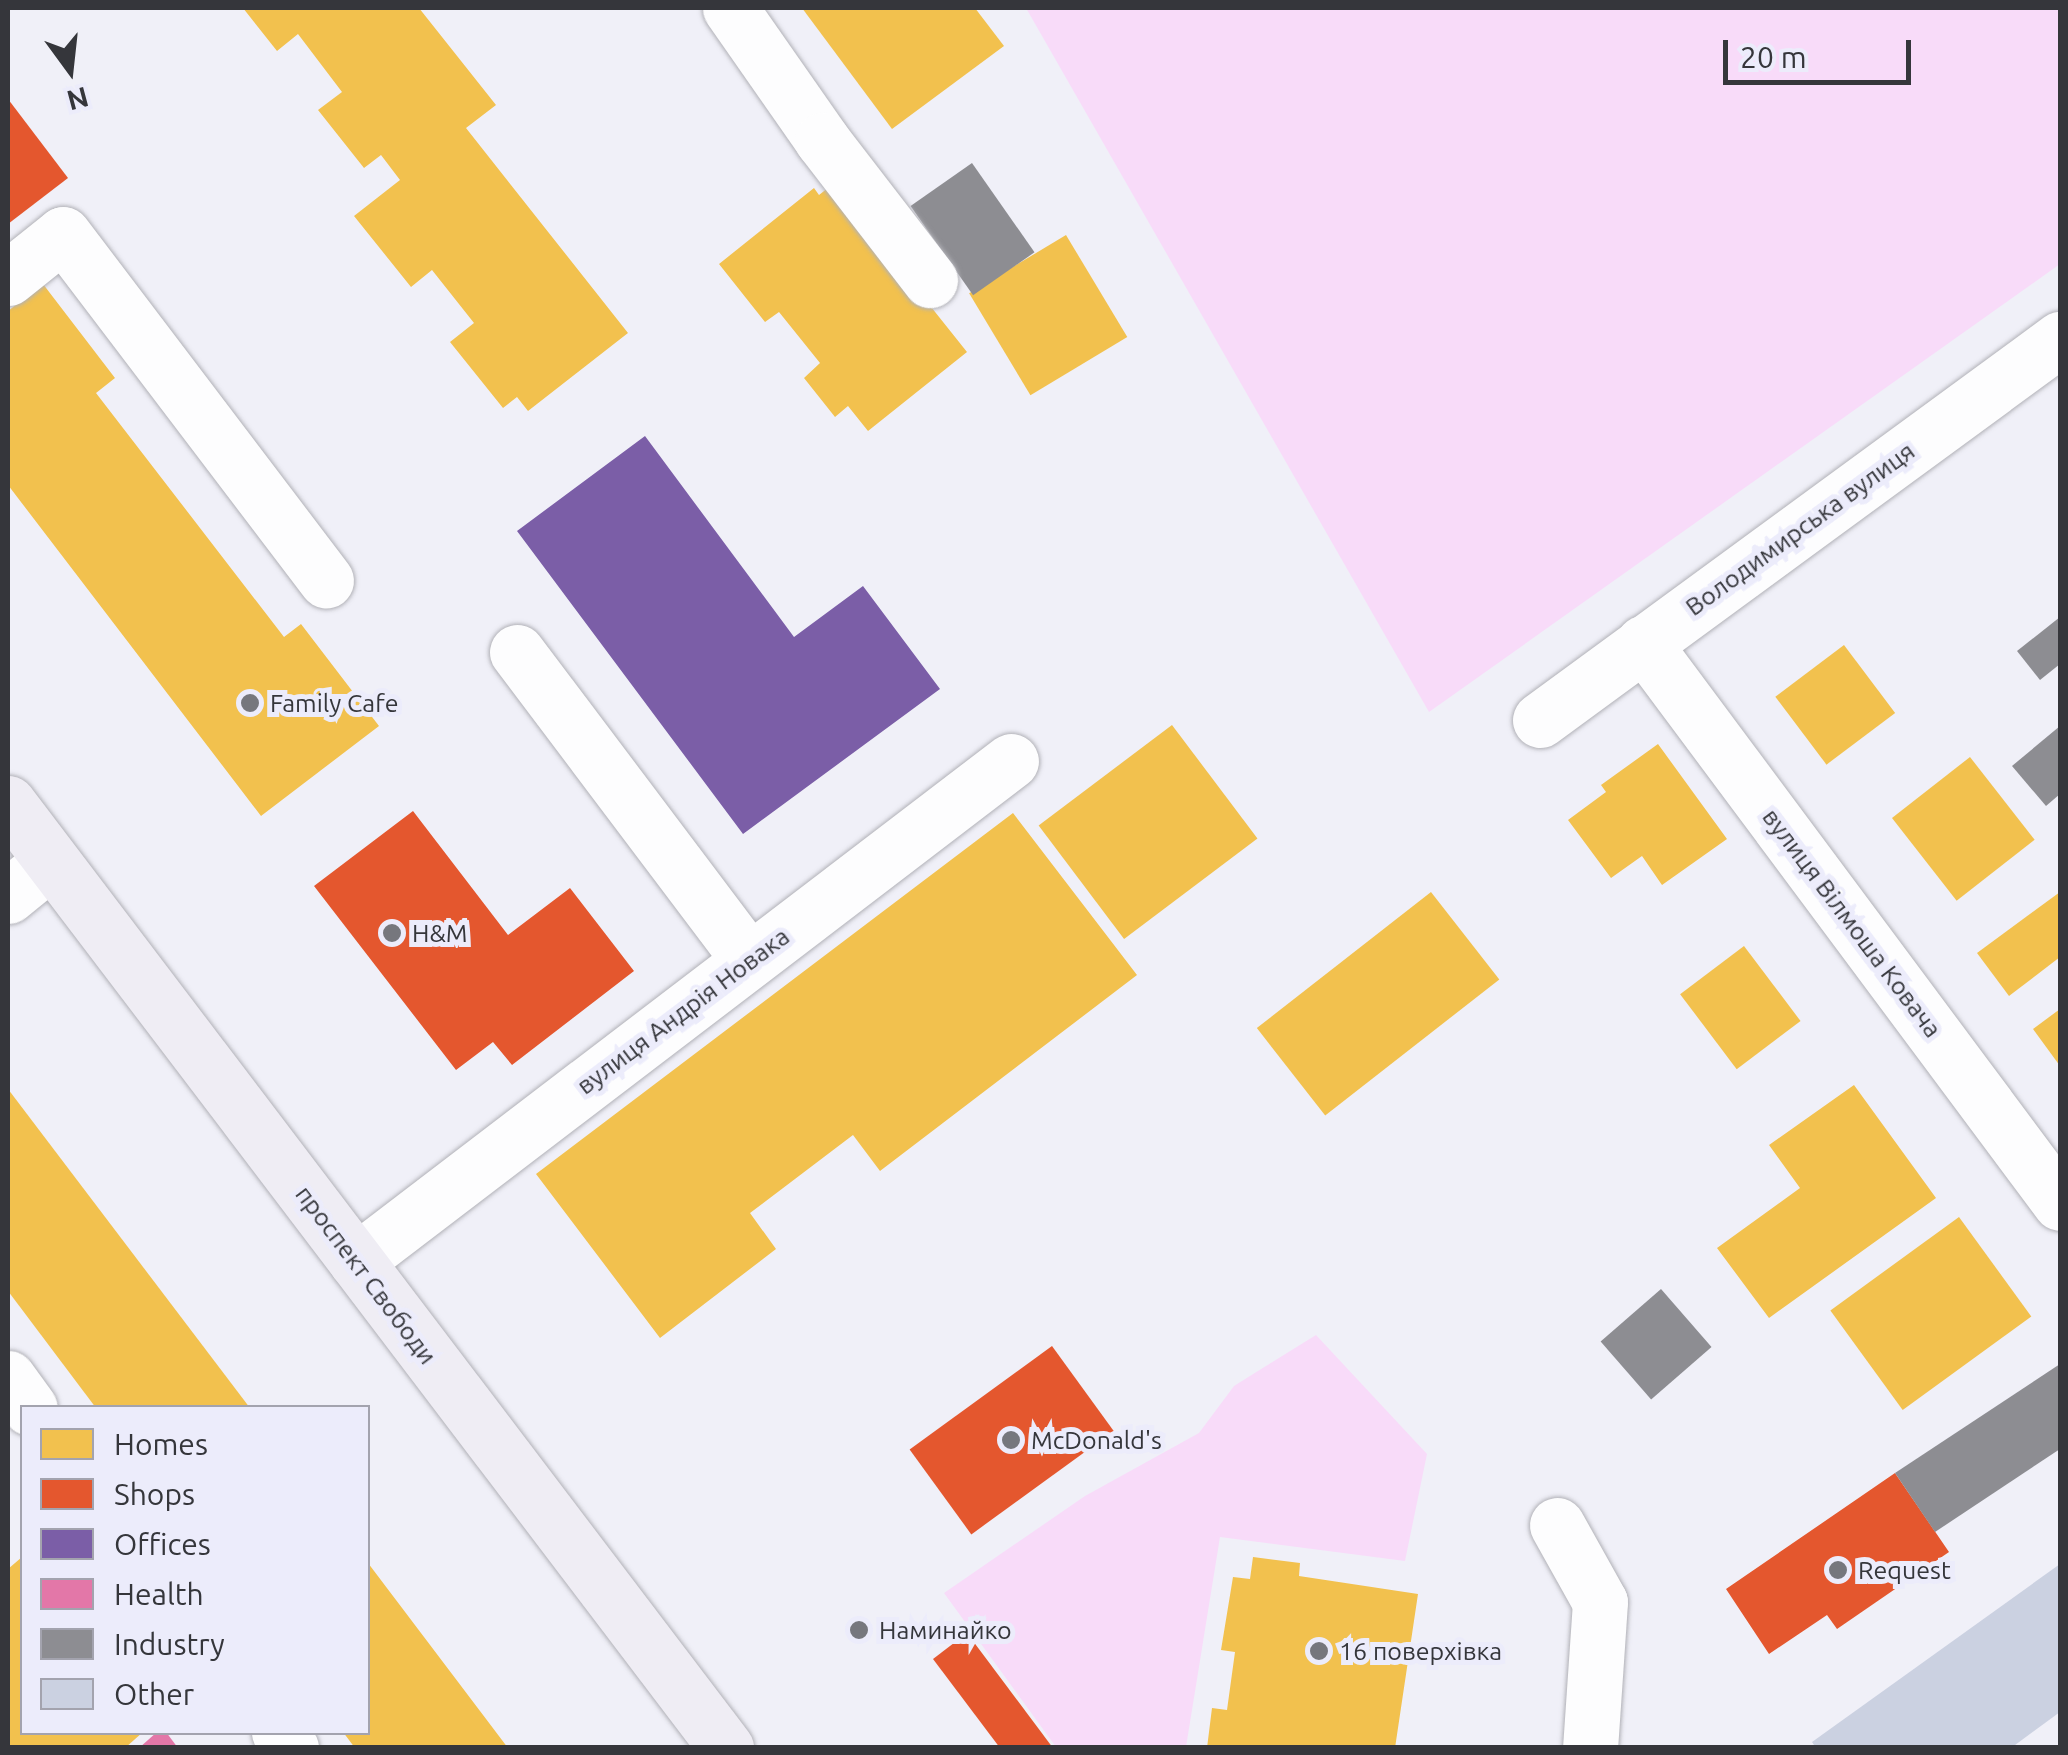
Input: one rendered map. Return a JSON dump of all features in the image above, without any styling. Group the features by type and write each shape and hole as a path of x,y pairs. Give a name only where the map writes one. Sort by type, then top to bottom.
{"main road":[{"name":"проспект Свободи","path":"8,803 726,1748"}],"street":[{"path":"730,8 822,140 930,280"},
{"path":"8,278 64,234 326,580"},
{"name":"Володимирська вулиця","path":"1540,720 2060,339"},
{"name":"вулиця Вілмоша Ковача","path":"1643,643 2060,1203"},
{"path":"517,652 749,960"},
{"name":"вулиця Андрія Новака","path":"356,1261 1011,760"},
{"path":"8,896 52,861"},
{"path":"8,1378 28,1405"},
{"path":"1557,1525 1600,1602 1590,1748"}],"shaded area":[{"path":"1026,8 2060,8 2060,264 1429,712"},
{"path":"1316,1335 1427,1454 1405,1561 1220,1537 1186,1747 1056,1747 944,1593 1085,1496 1199,1433 1234,1386"}],"building: Homes":[{"path":"243,8 419,8 496,105 466,128 628,333 528,411 517,397 503,408 450,342 474,323 432,270 411,287 354,216 400,180 381,155 364,168 318,110 342,92 298,34 277,51"},
{"path":"802,8 975,8 1004,46 892,129"},
{"path":"833,184 967,352 868,431 848,406 835,417 804,378 820,363 779,312 765,322 719,264 814,188 819,195"},
{"path":"1066,235 1127,337 1030,395 969,293"},
{"path":"43,284 115,378 96,393 284,637 301,624 379,726 261,816 8,485 8,311"},
{"path":"1844,645 1895,713 1826,765 1775,697"},
{"path":"1172,725 1257,838 1124,939 1039,826"},
{"path":"1658,744 1727,839 1662,885 1642,856 1611,878 1568,820 1606,792 1601,785"},
{"path":"1970,757 2035,840 1957,901 1892,818"},
{"path":"1013,813 1137,975 880,1171 853,1135 750,1213 776,1249 660,1338 536,1174"},
{"path":"1431,892 1499,979 1325,1116 1257,1028"},
{"path":"2060,892 2060,957 2009,996 1977,953"},
{"path":"1744,946 1801,1021 1737,1069 1680,994"},
{"path":"2060,1009 2060,1066 2033,1029"},
{"path":"1854,1085 1936,1198 1769,1318 1717,1248 1800,1188 1769,1145"},
{"path":"8,1089 248,1405 94,1405 8,1291"},
{"path":"1959,1217 2031,1317 1903,1410 1830,1310"},
{"name":"16 поверхівка","path":"1253,1557 1300,1563 1299,1576 1418,1594 1395,1748 1207,1748 1212,1708 1227,1710 1235,1652 1221,1650 1233,1577 1250,1579"},
{"path":"20,1559 20,1735 140,1735 125,1748 8,1748 8,1569"},
{"path":"370,1566 508,1748 355,1748 345,1735 370,1735"}],"building: Shops":[{"path":"8,99 68,178 8,224"},
{"path":"413,811 508,935 570,888 634,971 512,1065 493,1042 456,1070 314,886"},
{"name":"McDonald's","path":"1052,1346 1114,1431 971,1534 910,1449"},
{"name":"Request","path":"1895,1473 1949,1552 1837,1629 1827,1615 1769,1654 1726,1589"},
{"path":"967,1633 1053,1748 1000,1748 933,1659"}],"building: Offices":[{"path":"645,436 794,637 863,586 940,689 743,834 517,531"}],"building: Health":[{"path":"154,1735 168,1735 178,1748 139,1748"}],"building: Industry":[{"path":"972,163 1035,252 973,295 911,206"},
{"path":"2060,617 2060,664 2040,680 2017,651"},
{"path":"2060,726 2060,794 2046,806 2012,766"},
{"path":"1661,1289 1712,1347 1651,1400 1601,1341"},
{"path":"2060,1364 2060,1449 1935,1532 1895,1473"}],"building: Other":[{"path":"2060,1564 2060,1712 2011,1748 1816,1748 1812,1742"}],"place":[{"name":"Family Cafe","path":"250,703"},
{"name":"H&M","path":"392,933"},
{"name":"McDonald's","path":"1011,1440"},
{"name":"Request","path":"1838,1570"},
{"name":"Наминайко","path":"859,1630"},
{"name":"16 поверхівка","path":"1319,1651"}]}
